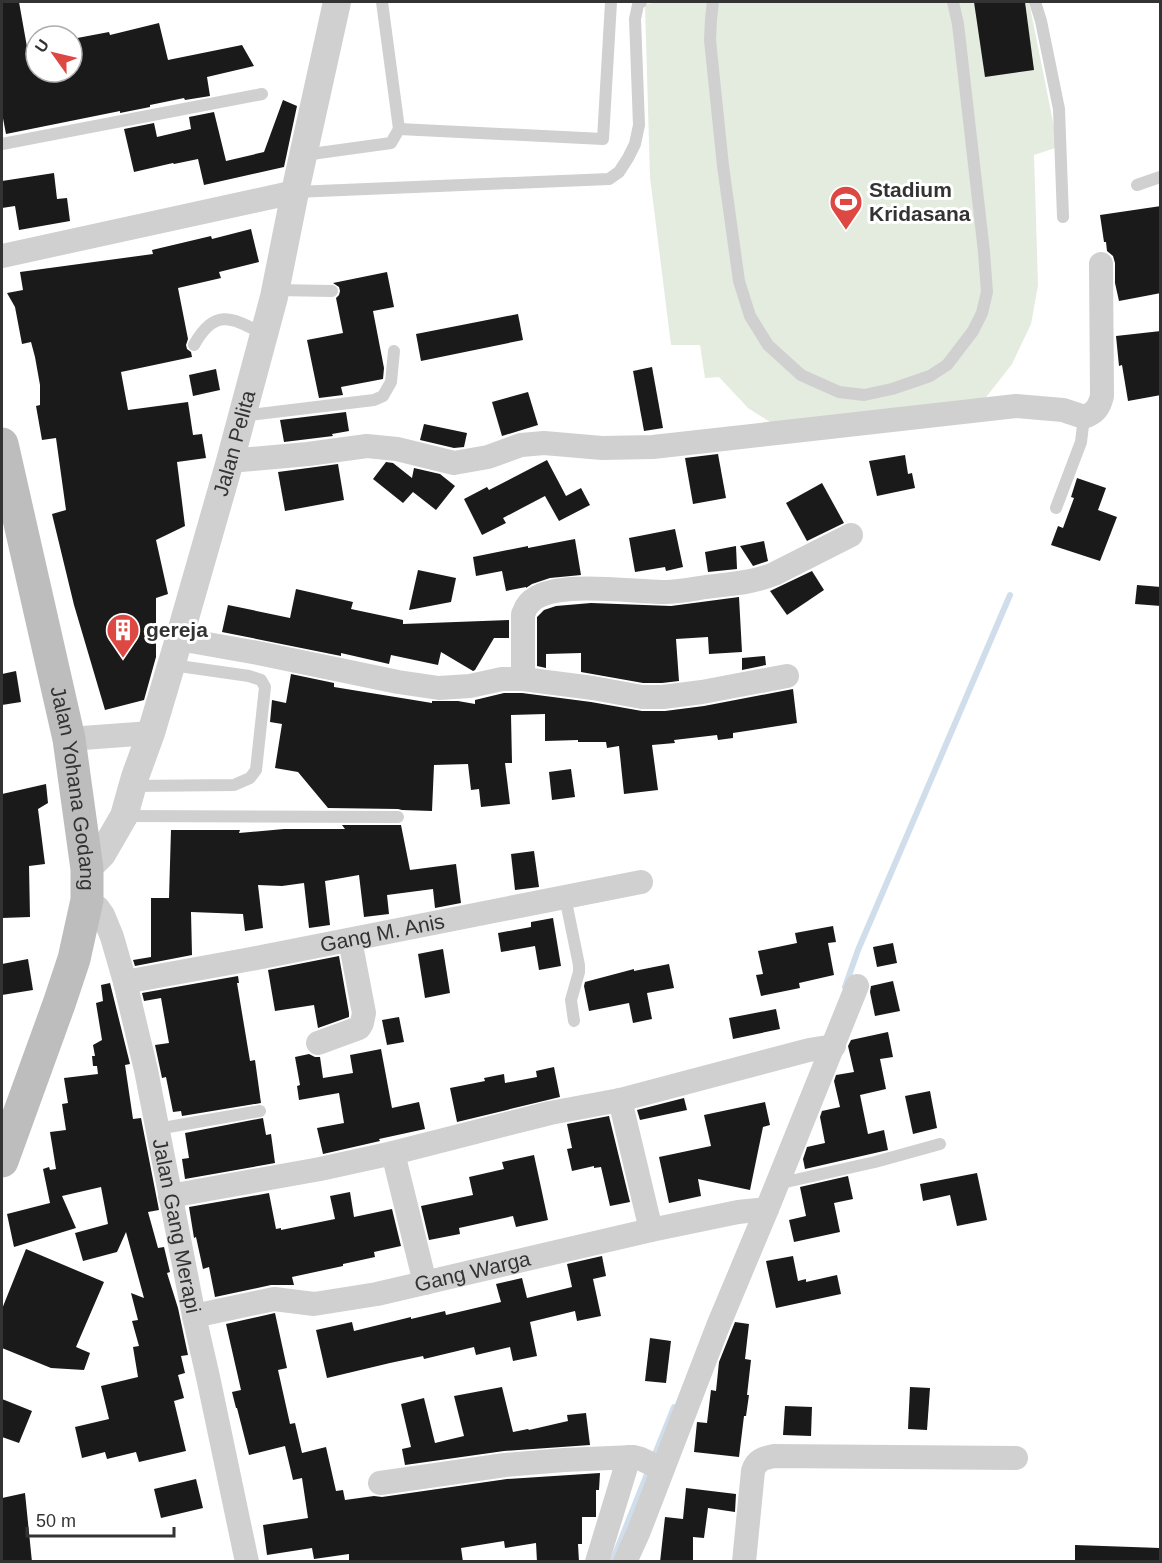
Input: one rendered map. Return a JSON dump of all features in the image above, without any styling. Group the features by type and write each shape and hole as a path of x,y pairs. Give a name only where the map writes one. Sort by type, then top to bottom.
{"main road":[{"name":"Jalan Yohana Godang","path":"2,444 69,739 87,884 74,958 59,1005 2,1157"}],"street":[{"name":"Jalan Pelita","path":"87,884 124,816 151,733 230,461 275,290 337,2"},
{"path":"2,255 295,192"},
{"path":"230,461 367,446 397,449 454,463 488,457 521,445 544,443 602,448 653,447 1016,406 1054,408 1084,417 1100,407 1102,396 1101,264"},
{"path":"523,679 524,614 526,606 543,593 591,587 650,593 744,583 774,574 851,535"},
{"path":"175,652 258,653 439,688 470,686 502,679 523,679 642,697 702,692 787,676"},
{"path":"69,739 151,733"},
{"name":"Gang M. Anis","path":"125,982 641,882"},
{"name":"Jalan Gang Merapi","path":"87,884 112,937 147,1070 194,1316 247,1562"},
{"path":"318,1043 359,1028 362,1023 364,1013 350,940"},
{"path":"597,1562 718,1326 759,1210 777,1184 823,1047 857,986"},
{"path":"170,1196 320,1169 393,1153 550,1113 620,1100 823,1047"},
{"path":"620,1100 651,1230"},
{"path":"393,1153 425,1283"},
{"name":"Gang Warga","path":"194,1316 263,1300 274,1299 314,1304 377,1294 651,1230 759,1210"},
{"path":"744,1562 753,1471 762,1459 774,1456 1016,1458"},
{"path":"380,1483 564,1460 647,1463"},
{"path":"625,1562 639,1531 647,1463"}],"lane":[{"path":"303,155 391,143 399,129 382,2"},
{"path":"399,129 603,139 611,2"},
{"path":"295,192 609,179 619,172 632,151 639,125 634,19 641,2"},
{"path":"713,2 710,40 723,166 740,281 750,316 768,345 801,375 839,392 864,395 892,390 930,376 947,365 973,331 982,313 987,292 958,24 953,2"},
{"path":"1035,2 1059,109 1063,217"},
{"path":"2,144 262,94"},
{"path":"1137,185 1161,177"},
{"path":"275,290 332,291"},
{"path":"194,345 203,330 212,323 224,319 237,321 264,334"},
{"path":"242,416 374,400 383,396 391,382 394,351"},
{"path":"1056,508 1081,442 1084,417"},
{"path":"133,786 234,785 250,778 256,770 265,687 261,680 175,652"},
{"path":"124,816 398,817"},
{"path":"565,897 579,965 571,1000 574,1021"},
{"path":"157,1129 260,1111"},
{"path":"777,1184 875,1162 940,1144"}],"shaded area":[{"name":"Stadium Kridasana","path":"662,2 1029,2 1058,147 1034,155 1038,285 1031,324 1012,364 980,405 778,427 748,408 719,377 705,378 700,345 671,345 650,177 645,4"}],"building":[{"path":"2,2 19,2 24,30 24,84 84,84 84,37 109,32 110,35 159,23 168,60 242,45 254,66 207,77 210,96 185,100 184,98 120,113 120,111 6,134 2,113"},
{"path":"974,2 1025,2 1034,70 985,77"},
{"path":"283,100 297,106 284,167 204,185 198,159 134,172 124,129 154,123 157,137 191,129 189,117 214,112 226,161 264,152"},
{"path":"54,173 57,199 67,198 70,221 19,230 15,206 2,208 2,181"},
{"path":"1161,206 1161,293 1119,301 1115,283 1115,263 1104,242 1100,215"},
{"path":"251,229 259,262 219,272 221,278 178,288 188,339 186,345 192,357 121,372 128,410 188,402 193,435 202,434 206,458 177,462 185,526 156,540 168,594 156,598 156,657 144,700 105,710 74,605 52,514 66,510 56,438 42,440 36,406 40,405 40,385 35,357 31,342 22,344 15,307 7,293 23,290 20,272 153,254 152,250"},
{"path":"387,272 394,307 373,311 384,368 383,379 341,387 343,395 319,398 307,340 343,333 336,298 340,291 339,287 333,283"},
{"path":"518,314 523,340 421,361 416,334"},
{"path":"1161,331 1161,395 1128,401 1122,365 1119,366 1116,336"},
{"path":"652,367 663,428 644,431 633,371"},
{"path":"216,369 220,390 193,396 189,375"},
{"path":"528,392 538,425 502,436 492,402"},
{"path":"346,412 349,431 332,434 333,436 284,442 280,420"},
{"path":"424,424 467,433 464,447 454,448 420,440"},
{"path":"718,454 726,498 693,504 685,458"},
{"path":"905,455 908,474 912,473 915,488 877,496 869,461"},
{"path":"547,460 566,496 581,488 590,505 559,521 545,496 503,518 506,523 482,535 464,499 487,487 489,490"},
{"path":"386,462 393,463 412,478 414,468 440,474 455,486 436,510 413,492 403,503 373,479"},
{"path":"338,464 344,500 285,511 278,472"},
{"path":"1077,478 1106,488 1098,510 1117,517 1100,561 1051,545 1058,526 1063,528 1074,498 1071,497"},
{"path":"822,483 844,523 807,541 786,503"},
{"path":"675,529 683,567 666,571 665,567 635,572 629,538"},
{"path":"575,539 581,575 550,578 526,588 506,591 502,571 476,576 473,557"},
{"path":"764,541 768,561 753,566 740,546"},
{"path":"736,546 737,569 708,572 705,552"},
{"path":"418,570 456,578 451,602 409,610"},
{"path":"812,571 824,590 787,615 770,591"},
{"path":"1137,585 1161,587 1161,606 1135,604"},
{"path":"296,589 353,602 351,609 403,620 403,624 509,620 509,638 494,638 473,671 441,652 438,665 391,655 389,664 222,632 228,605 290,618"},
{"path":"739,597 742,652 709,654 708,637 676,639 679,681 643,683 581,672 581,653 546,654 546,668 537,666 537,617 544,610 556,606 591,603 671,606"},
{"path":"765,656 766,665 742,670 742,658"},
{"path":"16,671 21,702 2,705 2,674"},
{"path":"291,674 334,683 334,687 432,703 432,701 458,701 475,704 475,700 504,693 522,693 642,711 665,711 704,706 793,689 797,723 733,733 733,738 718,740 717,735 652,745 658,790 624,794 619,746 607,748 606,742 578,742 578,740 545,741 545,714 511,715 512,763 505,763 510,804 481,807 479,789 471,790 468,764 434,765 432,811 328,808 298,772 275,768 282,724 270,722 272,700 286,703"},
{"path":"571,769 575,797 552,800 549,772"},
{"path":"46,784 48,803 38,809 45,864 29,866 30,917 2,918 2,794"},
{"path":"342,825 401,825 410,870 456,864 461,903 435,908 433,889 387,895 389,914 364,917 359,875 325,881 330,925 309,928 304,883 282,886 258,885 263,928 245,931 243,914 191,912 192,955 135,966 133,960 151,957 151,898 169,898 171,830 240,830 239,833 284,829 345,829"},
{"path":"534,851 539,887 515,890 511,854"},
{"path":"553,918 561,966 539,970 535,946 501,952 498,933 531,927 531,922"},
{"path":"833,926 836,942 828,943 834,975 799,983 800,988 761,996 756,975 763,974 758,951 797,943 795,933"},
{"path":"893,943 897,963 877,967 873,947"},
{"path":"443,949 450,993 425,998 418,954"},
{"path":"339,956 349,1017 318,1028 314,1005 275,1011 268,970"},
{"path":"28,959 33,990 2,995 2,964"},
{"path":"669,964 674,988 647,993 652,1019 633,1023 629,1003 589,1011 585,982 634,969 634,971"},
{"path":"238,976 239,983 237,983 250,1061 255,1060 261,1103 182,1116 181,1111 173,1112 166,1077 162,1078 155,1045 169,1043 161,998 144,1001 142,993"},
{"path":"893,981 900,1011 875,1016 871,986"},
{"path":"110,983 130,1064 125,1065 133,1119 141,1118 159,1210 148,1212 158,1248 164,1247 170,1272 167,1273 178,1308 188,1355 181,1356 185,1373 178,1375 184,1398 174,1401 186,1451 139,1462 136,1452 107,1459 105,1452 82,1458 75,1427 109,1419 101,1386 138,1377 133,1347 139,1346 132,1321 138,1320 131,1293 144,1298 126,1232 117,1252 83,1261 75,1233 108,1224 101,1187 62,1196 76,1228 14,1247 7,1214 50,1203 43,1169 49,1167 50,1170 56,1169 50,1132 66,1130 62,1104 68,1103 64,1078 98,1074 97,1066 93,1066 92,1056 95,1056 93,1045 102,1040 96,1003 103,1001 101,985"},
{"path":"776,1009 780,1029 733,1039 729,1018"},
{"path":"399,1017 404,1042 387,1045 382,1020"},
{"path":"888,1032 893,1057 880,1059 886,1089 860,1095 868,1134 884,1130 888,1150 805,1169 803,1159 807,1147 825,1143 820,1117 822,1111 840,1107 834,1081 836,1075 854,1072 848,1046 851,1040"},
{"path":"381,1049 392,1108 419,1102 425,1129 323,1154 317,1128 344,1123 339,1093 299,1100 297,1086 300,1085 295,1057 309,1054 320,1057 323,1078 353,1073 350,1055"},
{"path":"554,1067 560,1097 457,1122 450,1088 485,1081 484,1078 504,1074 505,1083 537,1077 536,1071"},
{"path":"930,1091 937,1128 913,1134 905,1096"},
{"path":"684,1098 687,1110 640,1120 637,1110"},
{"path":"765,1102 770,1125 763,1127 750,1190 698,1179 701,1196 669,1203 659,1157 711,1146 704,1115"},
{"path":"609,1116 630,1202 610,1206 601,1167 594,1168 594,1166 572,1171 567,1149 572,1148 567,1124"},
{"path":"263,1118 266,1135 271,1134 275,1163 185,1179 182,1159 189,1158 185,1133"},
{"path":"534,1155 548,1220 516,1227 513,1216 459,1228 460,1234 429,1240 421,1206 473,1195 469,1177 504,1169 502,1162"},
{"path":"977,1173 987,1220 957,1226 950,1195 923,1201 920,1184"},
{"path":"848,1176 853,1199 834,1203 840,1232 794,1242 789,1220 806,1216 800,1187"},
{"path":"350,1192 354,1217 392,1209 401,1246 374,1252 375,1257 292,1277 294,1285 271,1285 215,1297 209,1267 203,1269 196,1237 194,1238 189,1207 269,1193 276,1229 281,1228 281,1230 335,1219 330,1196"},
{"path":"26,1249 104,1282 76,1347 90,1353 84,1370 51,1368 2,1348 2,1309"},
{"path":"602,1256 606,1276 593,1279 601,1316 577,1321 575,1311 530,1322 537,1356 513,1361 510,1347 476,1355 474,1347 327,1378 316,1330 352,1322 354,1331 411,1317 411,1319 445,1311 446,1315 501,1302 496,1284 522,1278 527,1298 572,1287 567,1264"},
{"path":"793,1256 798,1281 806,1279 806,1282 837,1275 841,1294 776,1308 766,1261"},
{"path":"275,1313 287,1368 278,1370 290,1424 295,1423 302,1453 326,1447 336,1491 343,1490 345,1500 507,1479 600,1473 599,1490 596,1490 596,1517 582,1517 582,1544 578,1544 579,1562 537,1562 536,1543 505,1548 504,1541 461,1548 463,1562 349,1562 349,1554 314,1559 312,1548 267,1555 263,1525 308,1518 302,1478 293,1480 285,1446 249,1455 232,1392 241,1390 226,1324"},
{"path":"735,1322 749,1324 745,1359 751,1360 747,1395 749,1395 739,1457 694,1452 697,1422 707,1423 711,1390 716,1391 719,1362"},
{"path":"650,1338 671,1341 666,1383 645,1381"},
{"path":"502,1387 513,1432 568,1421 567,1415 586,1413 590,1445 504,1451 405,1465 402,1449 411,1447 401,1404 424,1398 435,1443 464,1436 454,1396"},
{"path":"910,1387 930,1388 927,1430 908,1429"},
{"path":"2,1399 32,1411 19,1443 2,1437"},
{"path":"785,1406 812,1407 811,1436 783,1435"},
{"path":"196,1479 203,1508 161,1518 154,1489"},
{"path":"686,1488 736,1494 735,1512 708,1508 704,1538 693,1537 693,1562 660,1562 665,1517 683,1519"},
{"path":"25,1493 32,1562 2,1562 2,1498"},
{"path":"1075,1545 1160,1548 1160,1562 1075,1562"}],"waterway":[{"path":"845,987 858,950 1010,595"},
{"path":"653,1459 674,1407"},
{"path":"612,1562 649,1469"}],"place":[{"name":"Stadium Kridasana","path":"846,231"},
{"name":"gereja","path":"123,659"}]}
